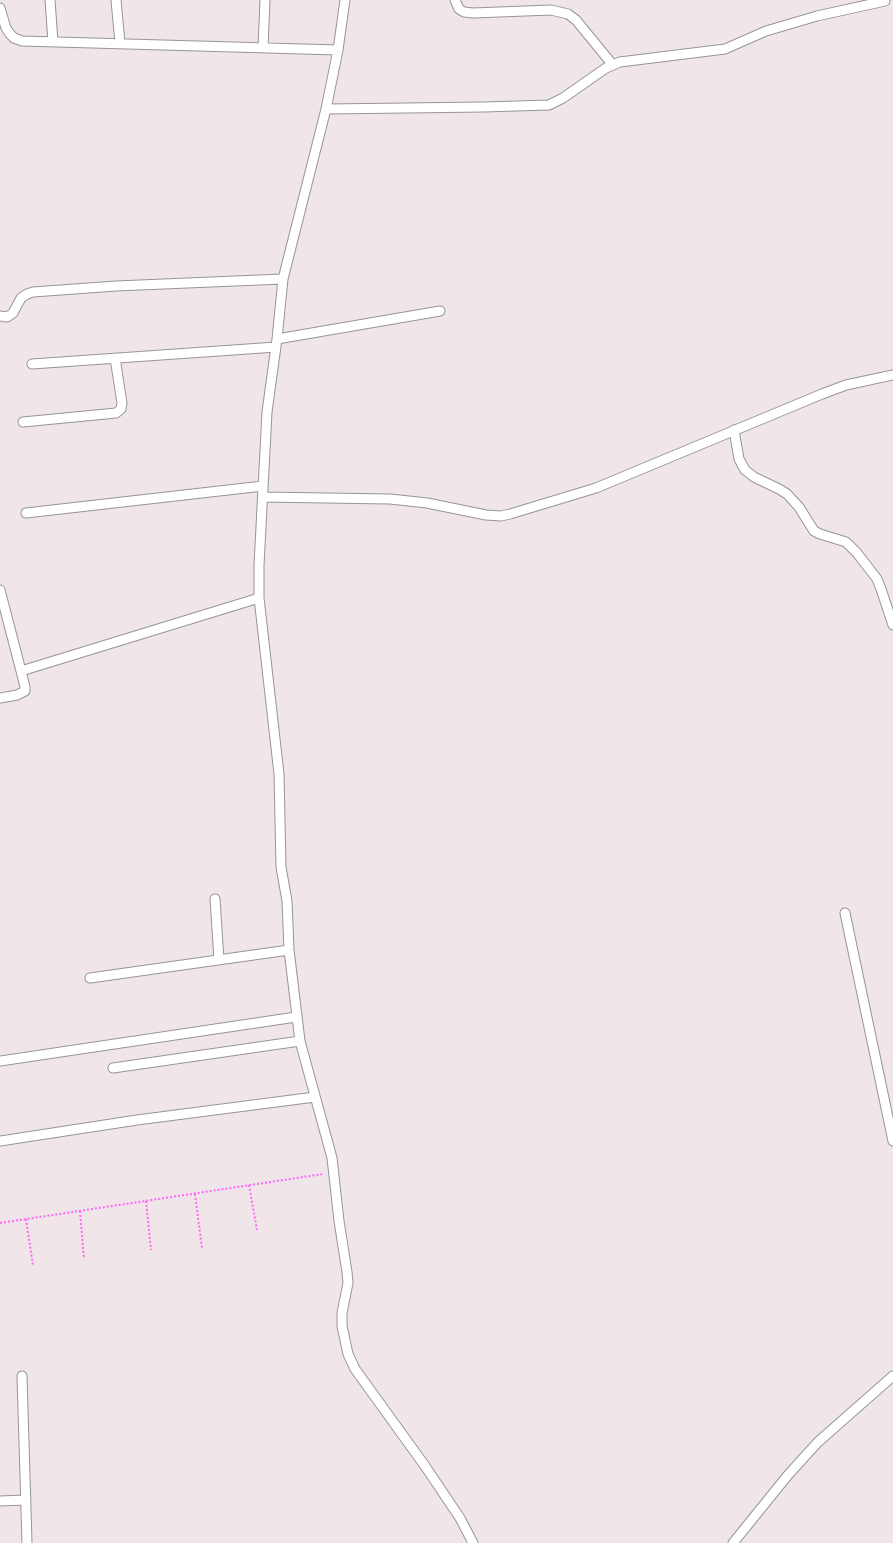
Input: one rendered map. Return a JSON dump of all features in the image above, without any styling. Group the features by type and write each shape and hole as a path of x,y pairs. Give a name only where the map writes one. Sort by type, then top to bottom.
{"street":[{"path":"50,0 53,42"},
{"path":"116,0 120,43"},
{"path":"263,48 265,0"},
{"path":"345,0 338,50 326,110 282,279 276,343 267,412 259,565 259,598 279,774 281,867 288,901 289,950 300,1041 315,1098 330,1145 334,1173 348,1283 342,1313 342,1326 348,1354 355,1369 425,1466 460,1518 473,1543"},
{"path":"455,0 459,10 464,12 473,13 551,10 568,14 576,20 612,64"},
{"path":"326,110 549,105 563,98 578,86 612,64 725,48 766,31 817,16 885,1"},
{"path":"0,8 6,28 14,38 22,41 338,50"},
{"path":"0,316 7,317 13,313 21,298 33,292 116,286 282,279"},
{"path":"32,364 276,343 440,311"},
{"path":"23,422 116,413 121,409 122,403 115,358"},
{"path":"263,497 390,499 426,503 486,515 501,516 596,488 846,385 893,375"},
{"path":"734,430 739,459 745,470 754,477 787,494 799,507 814,531 846,542 857,553 877,579 893,625"},
{"path":"26,513 263,486"},
{"path":"0,590 25,687 25,691 17,695 0,698"},
{"path":"21,671 259,598"},
{"path":"215,899 220,960"},
{"path":"845,913 893,1141"},
{"path":"90,978 289,950"},
{"path":"0,1061 296,1017"},
{"path":"113,1068 300,1041"},
{"path":"0,1141 136,1120 315,1098"},
{"path":"22,1376 27,1543"},
{"path":"733,1543 788,1475 818,1442 893,1376"},
{"path":"0,1501 26,1500"}],"path":[{"path":"0,1223 334,1173"},
{"path":"249,1185 258,1230"},
{"path":"195,1194 202,1248"},
{"path":"146,1201 151,1250"},
{"path":"80,1211 84,1259"},
{"path":"26,1220 33,1266"}]}
